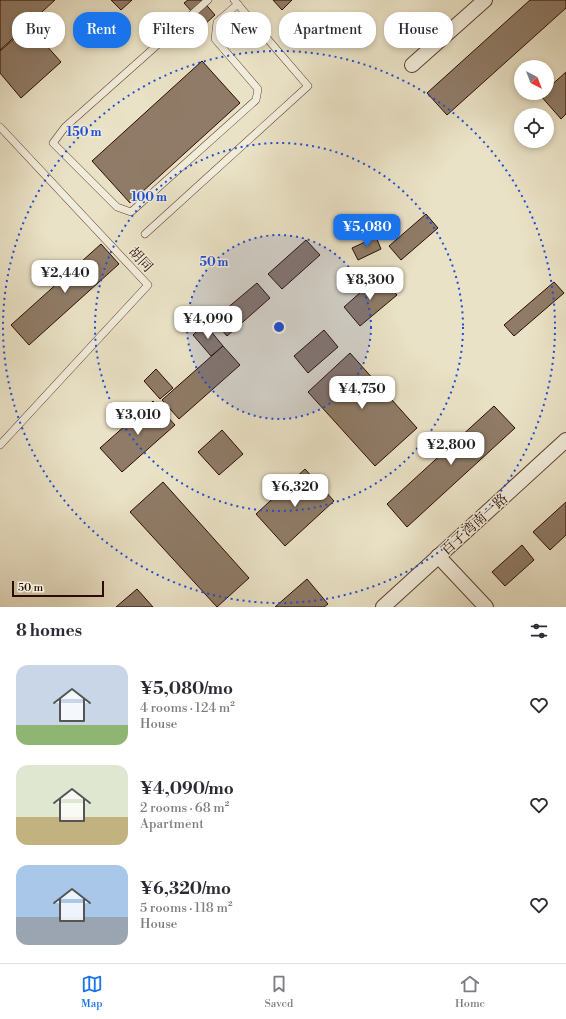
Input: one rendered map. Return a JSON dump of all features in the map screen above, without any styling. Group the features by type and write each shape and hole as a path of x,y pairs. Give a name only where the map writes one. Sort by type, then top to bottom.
{"street":[{"path":"412,65 485,0"},
{"name":"百子湾南一路","path":"383,607 566,440"},
{"path":"438,556 486,607"}],"lane":[{"path":"145,234 308,86 236,2 217,22 215,40 258,89 256,100 131,212 117,207 53,143 65,127 208,0"},
{"name":"胡同","path":"0,127 148,286 0,445"}],"building":[{"path":"0,0 55,0 42,12 12,12 12,39 0,50"},
{"path":"111,0 132,0 121,10"},
{"path":"188,0 202,0 215,15 208,21 208,12 192,12 184,3"},
{"path":"273,0 292,0 282,10"},
{"path":"530,0 566,0 566,8 447,115 427,93"},
{"path":"12,41 12,48 49,48 61,62 21,98 0,73 0,51"},
{"path":"202,61 240,103 130,203 92,161"},
{"path":"566,72 566,114 561,119 554,111 554,108 551,108 544,100 554,100 554,83"},
{"path":"426,214 438,228 401,260 389,246"},
{"path":"376,237 381,249 358,260 352,248"},
{"path":"306,240 320,255 282,289 268,274"},
{"path":"101,244 119,264 29,345 11,325"},
{"path":"380,275 397,295 360,326 344,307"},
{"path":"554,282 564,293 514,336 504,325"},
{"path":"257,283 270,298 227,336 213,320"},
{"path":"205,324 223,346 211,356 193,335"},
{"path":"324,330 338,347 308,373 294,356"},
{"path":"223,346 240,365 179,419 162,400"},
{"path":"350,353 417,428 375,466 308,392"},
{"path":"156,369 173,388 160,399 144,381"},
{"path":"153,401 175,425 122,472 100,448"},
{"path":"494,406 515,428 407,527 387,504"},
{"path":"222,430 243,454 219,475 198,452"},
{"path":"305,469 334,501 285,546 256,514"},
{"path":"163,482 249,578 217,607 130,512"},
{"path":"566,502 566,535 550,550 533,532"},
{"path":"522,545 534,560 505,586 492,572"},
{"path":"307,579 328,604 324,607 275,607"},
{"path":"137,589 153,607 116,607"}]}
